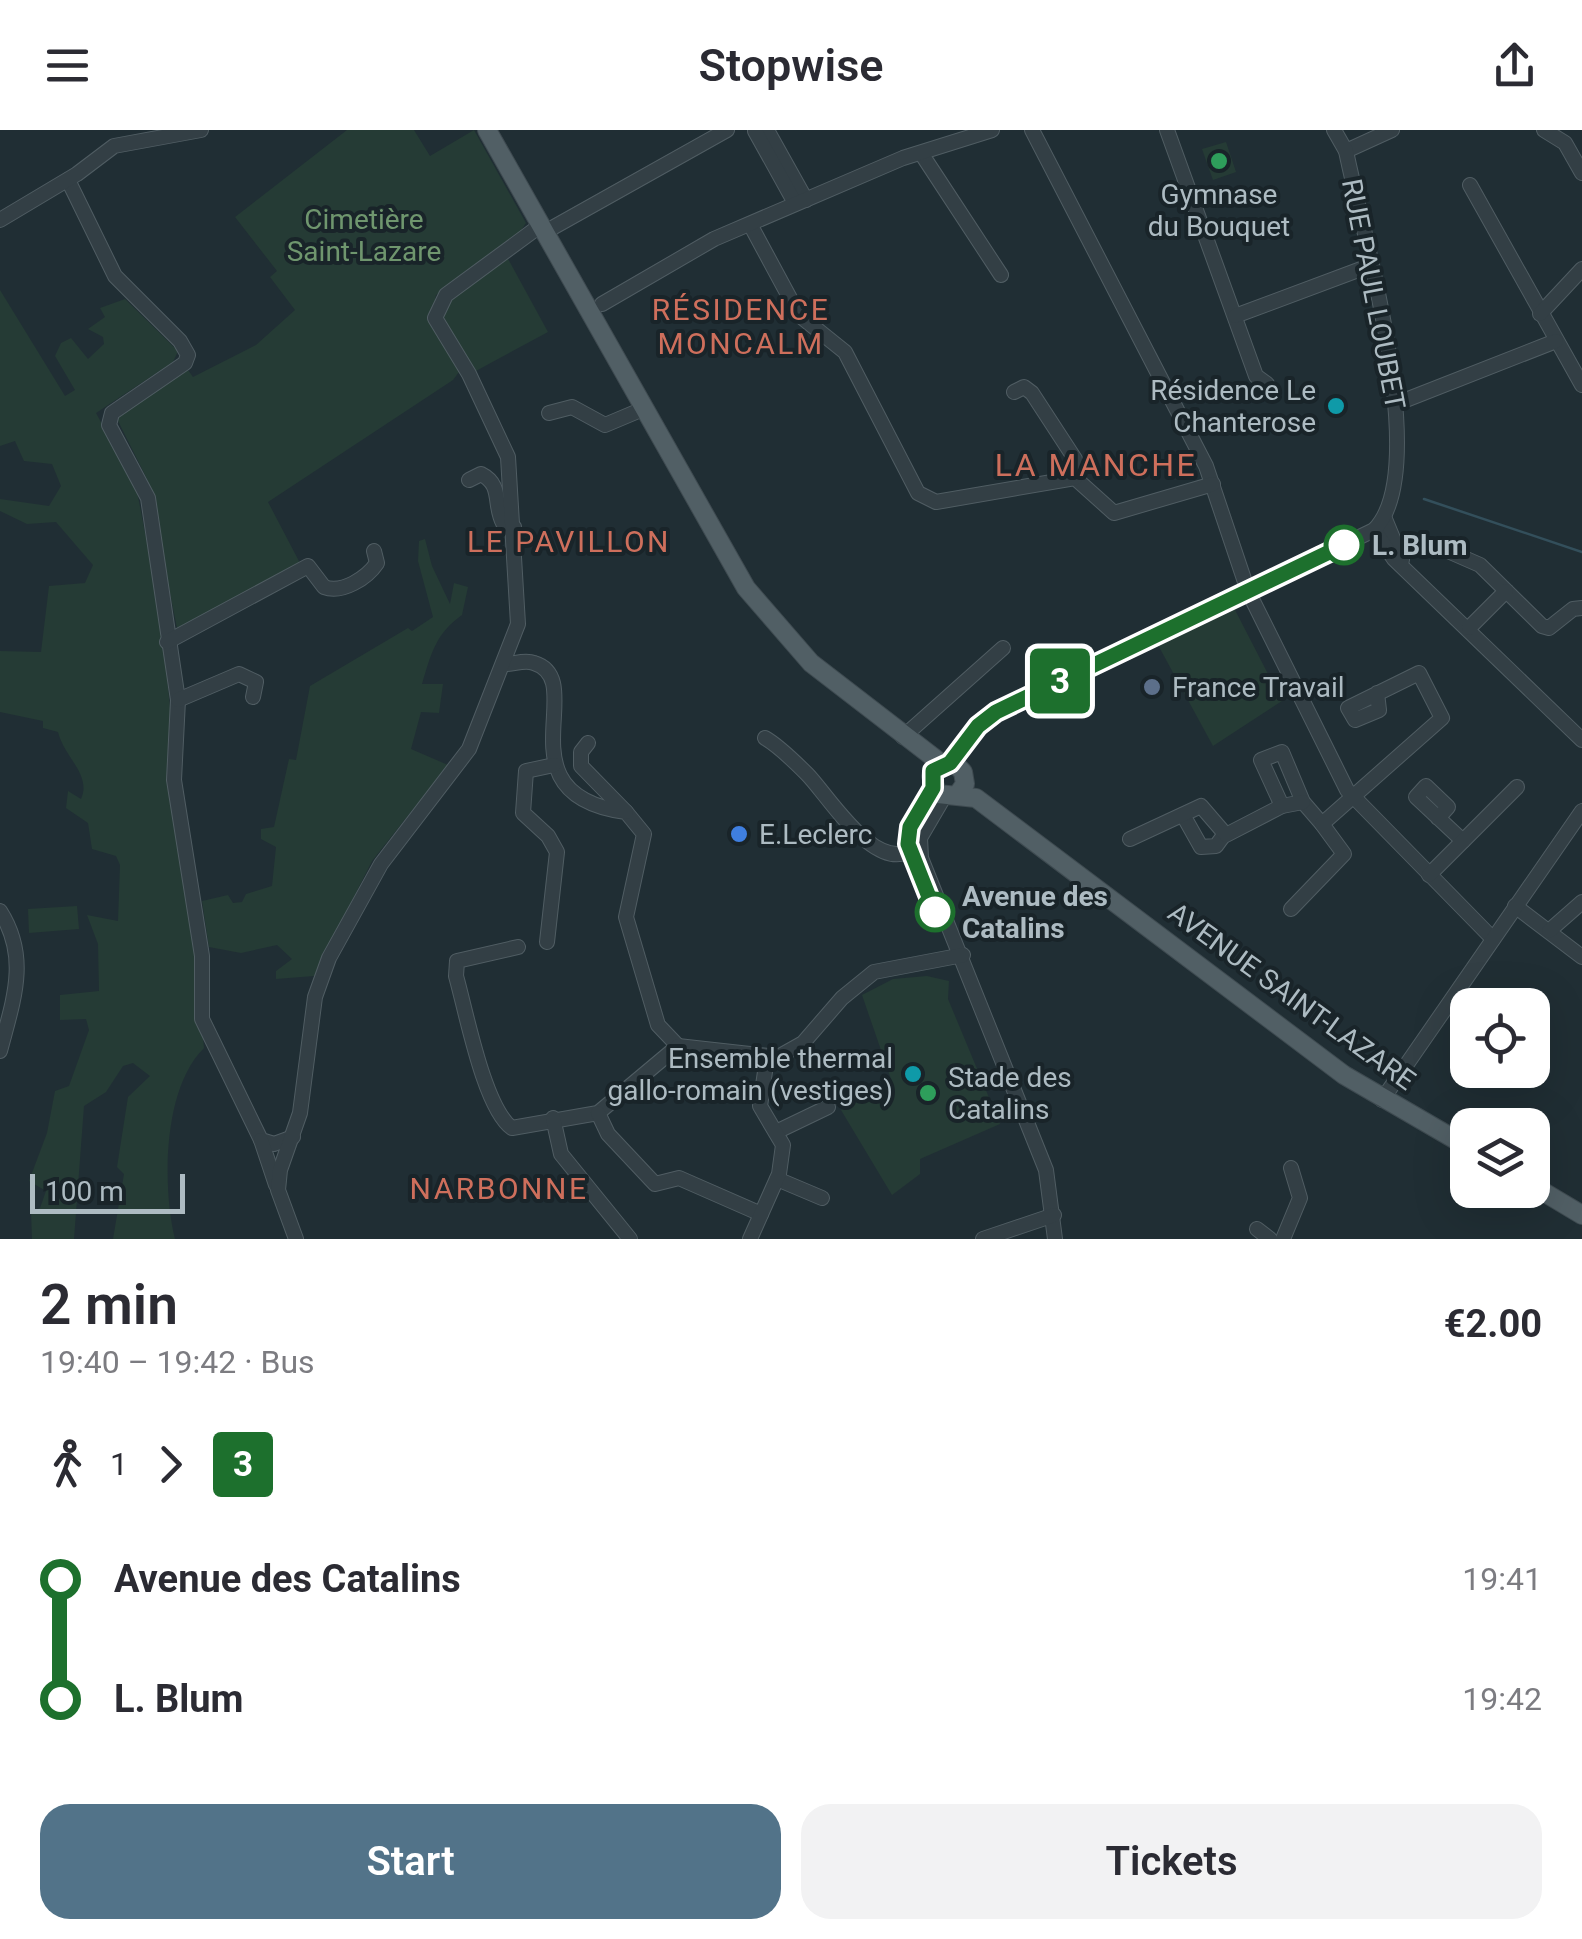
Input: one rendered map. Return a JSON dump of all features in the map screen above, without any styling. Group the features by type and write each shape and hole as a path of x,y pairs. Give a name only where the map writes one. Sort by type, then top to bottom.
{"main road":[{"name":"AVENUE SAINT-LAZARE","path":"487,130 543,229 595,308 642,409 746,588 811,663 948,778 1382,1100 1450,1138"},
{"path":"1550,1196 1582,1215"}],"street":[{"path":"0,220 68,180 114,146 201,130"},
{"path":"528,661 518,624 508,457 469,374 435,318 446,294 543,229 727,130"},
{"path":"754,130 800,202"},
{"path":"768,130 800,202"},
{"path":"595,308 714,239 921,153 992,130"},
{"path":"1032,130 1213,484 1248,590 1352,796 1492,939"},
{"path":"1167,130 1256,376 1267,384"},
{"name":"RUE PAUL LOUBET","path":"1334,130 1346,151 1398,403 1393,504 1379,525"},
{"path":"1346,151 1392,130"},
{"path":"1544,130 1565,143 1582,173"},
{"path":"921,153 1001,276"},
{"path":"68,180 115,276 180,341 188,355 185,363 109,419 148,498 178,700 174,780 202,956 202,1019 261,1140 296,1239"},
{"path":"1470,185 1582,385"},
{"path":"750,226 800,315 846,352 918,494 936,502 1076,478"},
{"path":"1235,316 1369,266"},
{"path":"1540,314 1582,270"},
{"path":"1398,403 1556,341"},
{"path":"1014,392 1024,388 1032,393 1075,459 1076,478 1114,513 1213,484"},
{"path":"549,413 572,407 604,425 642,409"},
{"path":"469,480 481,474 492,479 498,494 498,513 503,523 514,526"},
{"path":"1055,1239 1046,1170 991,1028 909,852 914,836 948,778 1016,702 1379,525 1404,564 1582,740"},
{"path":"168,642 308,566 324,587 346,587 374,570 378,563 374,550"},
{"path":"1448,551 1480,565 1549,628 1573,609 1582,608"},
{"path":"1469,628 1506,591"},
{"path":"278,1190 280,1170 294,1137 315,997 329,958 380,864 470,749 518,624"},
{"path":"903,737 1003,648"},
{"path":"503,664 538,664 553,682 554,765 576,796 589,804 626,812"},
{"path":"1322,824 1442,718 1419,673 1377,694"},
{"path":"178,700 239,674 256,682 253,697"},
{"path":"765,738 805,772 848,827 885,851 909,852"},
{"path":"588,742 581,752 581,766 644,834 626,918 658,1025 678,1046 767,1058 788,1054 842,998 874,972 959,956"},
{"path":"1282,806 1261,760 1282,752 1303,802 1344,854 1291,909"},
{"path":"547,942 557,852 548,836 523,812 522,795 526,771 554,765"},
{"path":"1429,875 1517,787"},
{"path":"1182,815 1201,847 1216,846 1224,835 1282,806 1303,802"},
{"path":"1130,839 1206,806 1224,835"},
{"path":"1382,1100 1582,811"},
{"path":"1438,818 1463,841"},
{"path":"885,851 914,836"},
{"path":"914,836 959,956"},
{"path":"1548,931 1582,902"},
{"path":"1515,906 1582,957"},
{"path":"0,911 17,944 18,977 0,1051"},
{"path":"518,947 457,961 456,976 489,1089 504,1122 522,1130 553,1118 598,1113 678,1046"},
{"path":"750,1239 777,1179 783,1145 760,1106 767,1058"},
{"path":"776,1132 828,1107"},
{"path":"598,1113 608,1134 655,1184 679,1178 762,1214"},
{"path":"553,1118 562,1154 630,1239"},
{"path":"261,1140 274,1144 294,1137"},
{"path":"1283,1239 1300,1198 1292,1168"},
{"path":"777,1179 823,1197"},
{"path":"984,1239 1054,1215"},
{"path":"1257,1230 1270,1239"}],"green space":[{"name":"Cimetière Saint-Lazare","path":"347,130 414,130 430,156 474,130 526,223 520,232 436,295 431,322 459,372 453,380 268,502 301,565 177,628 147,479 116,417 188,370 193,377 256,345 295,310 270,277 277,271 235,217"},
{"name":"Gymnase du Bouquet","path":"1226,142 1236,172 1213,180 1202,149"},
{"path":"506,255 548,332 474,372 441,312 445,302"},
{"path":"0,290 65,396 75,390 55,356 61,343 71,338 88,359 104,344 103,337 88,329 105,317 100,308 125,299 178,351 173,362 96,413 136,486 148,548 166,667 204,1048 190,1066 173,1112 168,1192 175,1239 113,1239 124,1174 117,1167 128,1097 150,1076 133,1063 123,1066 106,1092 84,1106 74,1239 32,1239 31,1212 40,1208 46,1191 29,1181 47,1133 55,1091 69,1086 89,1030 86,1019 60,1020 60,995 99,991 98,944 87,915 118,921 120,865 116,856 92,849 88,823 66,808 68,791 81,799 83,782 58,732 43,728 43,721 0,712 0,651 41,652 49,586 85,583 93,565 56,522 27,524 0,511 0,499 49,506 61,486 52,464 24,461 15,441 0,446"},
{"path":"425,539 432,566 450,604 454,583 468,587 462,615 440,637 422,684 443,684 439,713 421,712 411,749 448,765 372,861 314,976 276,979 276,971 292,959 277,945 241,953 209,947 202,901 228,895 233,903 242,902 246,894 272,886 276,847 261,839 261,829 274,827 289,759 296,760 310,686 433,617 418,561 419,541"},
{"path":"1234,608 1282,701 1213,746 1158,645"},
{"path":"77,906 79,929 29,933 28,909"},
{"name":"Stade des Catalins","path":"927,976 949,981 948,999 1000,1124 920,1159 920,1174 892,1195 841,1110 892,1082 862,995 893,979"}],"waterway":[{"path":"1424,499 1582,552"}],"bus line":[{"name":"3","path":"935,912 913,864 908,835 933,788 933,771 950,763 978,726 996,712 1344,545"}],"place":[{"name":"Gymnase du Bouquet","path":"1219,161"},
{"name":"Résidence Le Chanterose","path":"1336,406"},
{"name":"L. Blum","path":"1344,545"},
{"name":"France Travail","path":"1152,687"},
{"name":"E.Leclerc","path":"739,834"},
{"name":"Avenue des Catalins","path":"935,912"},
{"name":"Ensemble thermal gallo-romain (vestiges)","path":"913,1074"},
{"name":"Stade des Catalins","path":"928,1093"}],"district":[{"name":"RÉSIDENCE MONCALM","path":"741,327"},
{"name":"LA MANCHE","path":"1096,465"},
{"name":"LE PAVILLON","path":"569,542"},
{"name":"NARBONNE","path":"499,1189"}]}
